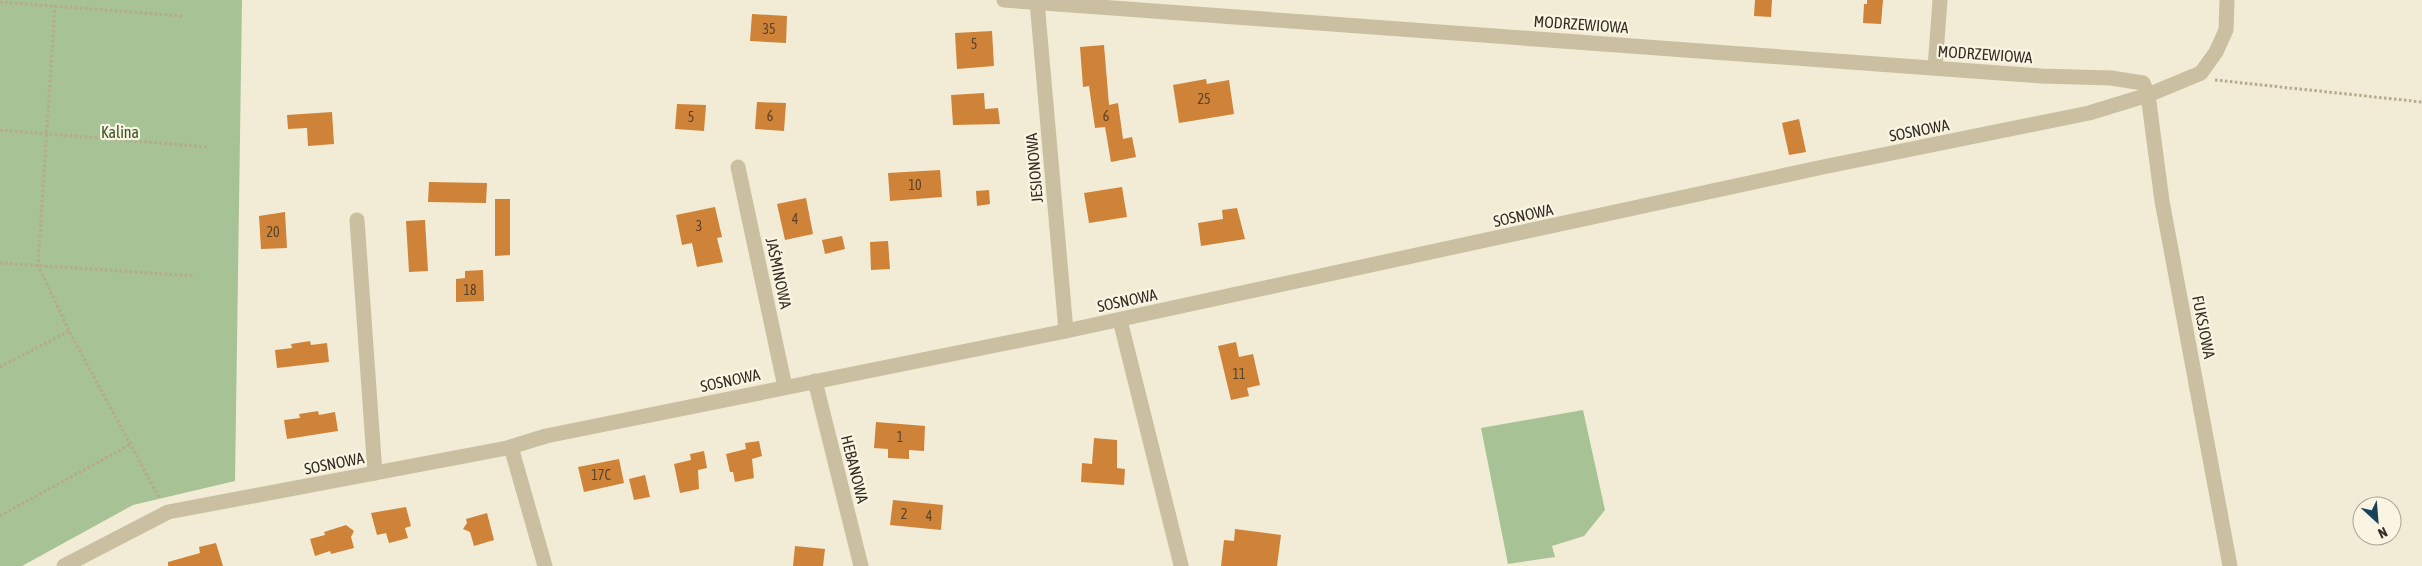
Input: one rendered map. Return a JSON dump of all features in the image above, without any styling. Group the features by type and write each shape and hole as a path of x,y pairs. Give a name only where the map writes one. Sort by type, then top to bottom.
{"street":[{"name":"MODRZEWIOWA","path":"1004,0 2041,76 2111,78 2143,83 2148,95"},
{"path":"1935,68 1940,0"},
{"path":"2201,73 2216,52 2226,30 2228,0"},
{"name":"JESIONOWA","path":"1032,1 1066,331"},
{"name":"SOSNOWA","path":"64,566 168,512 511,447 546,436 1120,320 1823,167 2025,127 2089,113 2148,95 2201,73"},
{"name":"FUKSJOWA","path":"2148,95 2162,201 2230,566"},
{"name":"JAŚMINOWA","path":"738,167 785,387"},
{"path":"357,220 375,473"},
{"path":"1120,320 1181,565"},
{"name":"HEBANOWA","path":"815,381 861,566"},
{"path":"511,447 545,566"}],"path":[{"path":"0,2 183,16"},
{"path":"55,5 38,265 68,330 168,512"},
{"path":"2201,73 2210,79 2232,83 2422,102"},
{"path":"0,130 208,146"},
{"path":"0,263 194,276"},
{"path":"0,368 68,330"},
{"path":"0,516 131,444"}],"green space":[{"name":"Kalina","path":"0,0 242,0 235,481 133,505 22,566 0,566"},
{"path":"1583,410 1605,510 1584,536 1552,546 1555,557 1508,564 1481,428"}],"building":[{"path":"1755,0 1772,0 1771,17 1754,16"},
{"path":"1867,0 1883,0 1881,24 1863,23 1864,4 1867,4"},
{"path":"752,14 787,16 786,43 750,41"},
{"path":"992,31 994,66 957,69 955,33"},
{"path":"1104,45 1109,105 1118,103 1123,139 1132,137 1136,157 1111,162 1105,127 1095,128 1089,86 1083,87 1080,47"},
{"path":"1206,79 1207,84 1229,80 1234,114 1179,123 1173,85"},
{"path":"984,93 985,109 998,108 1000,124 953,125 951,95"},
{"path":"757,102 786,103 784,131 755,129"},
{"path":"677,104 706,105 704,131 675,129"},
{"path":"332,112 334,144 308,146 307,128 288,129 287,115"},
{"path":"1799,119 1806,152 1789,155 1782,123"},
{"path":"940,170 942,197 890,201 888,173"},
{"path":"429,182 487,183 486,203 428,202"},
{"path":"1122,187 1127,217 1089,223 1084,193"},
{"path":"989,190 990,204 977,206 976,191"},
{"path":"806,198 813,234 785,240 777,204"},
{"path":"495,199 510,199 510,255 495,256"},
{"path":"715,207 722,237 717,238 723,262 697,267 692,243 682,245 676,215"},
{"path":"1237,208 1245,239 1201,246 1198,223 1223,219 1222,210"},
{"path":"285,212 287,248 261,249 259,216"},
{"path":"425,220 428,271 409,272 406,221"},
{"path":"842,236 845,249 825,254 822,240"},
{"path":"888,241 890,269 871,270 870,242"},
{"path":"483,270 484,301 456,302 456,279 465,278 465,271"},
{"path":"310,341 311,345 327,343 329,362 277,368 275,350 292,348 291,344"},
{"path":"1236,342 1239,357 1253,354 1260,385 1247,388 1249,396 1231,400 1218,346"},
{"path":"318,411 319,415 335,412 338,431 287,439 284,420 300,418 299,414"},
{"path":"876,422 925,426 924,451 909,450 909,459 888,458 888,449 874,448"},
{"path":"1094,438 1117,440 1117,468 1125,469 1124,485 1081,482 1082,463 1092,464"},
{"path":"759,441 762,456 752,459 754,478 735,482 733,472 730,472 726,454 746,449 745,443"},
{"path":"704,451 707,468 698,470 699,489 680,493 674,464 691,460 690,454"},
{"path":"619,459 624,483 584,492 578,467"},
{"path":"645,475 650,497 634,500 629,479"},
{"path":"893,500 943,505 941,530 890,525"},
{"path":"406,507 411,526 405,528 408,538 389,543 386,533 377,535 371,513"},
{"path":"487,513 494,540 474,546 470,532 463,529 467,523 466,519"},
{"path":"346,525 354,531 351,537 354,548 331,554 330,551 315,556 310,539 325,535 324,532"},
{"path":"1235,529 1281,535 1277,566 1221,566 1224,540 1234,541"},
{"path":"216,543 223,566 168,566 168,562 200,553 199,547"},
{"path":"795,546 825,549 823,566 793,566"}]}
